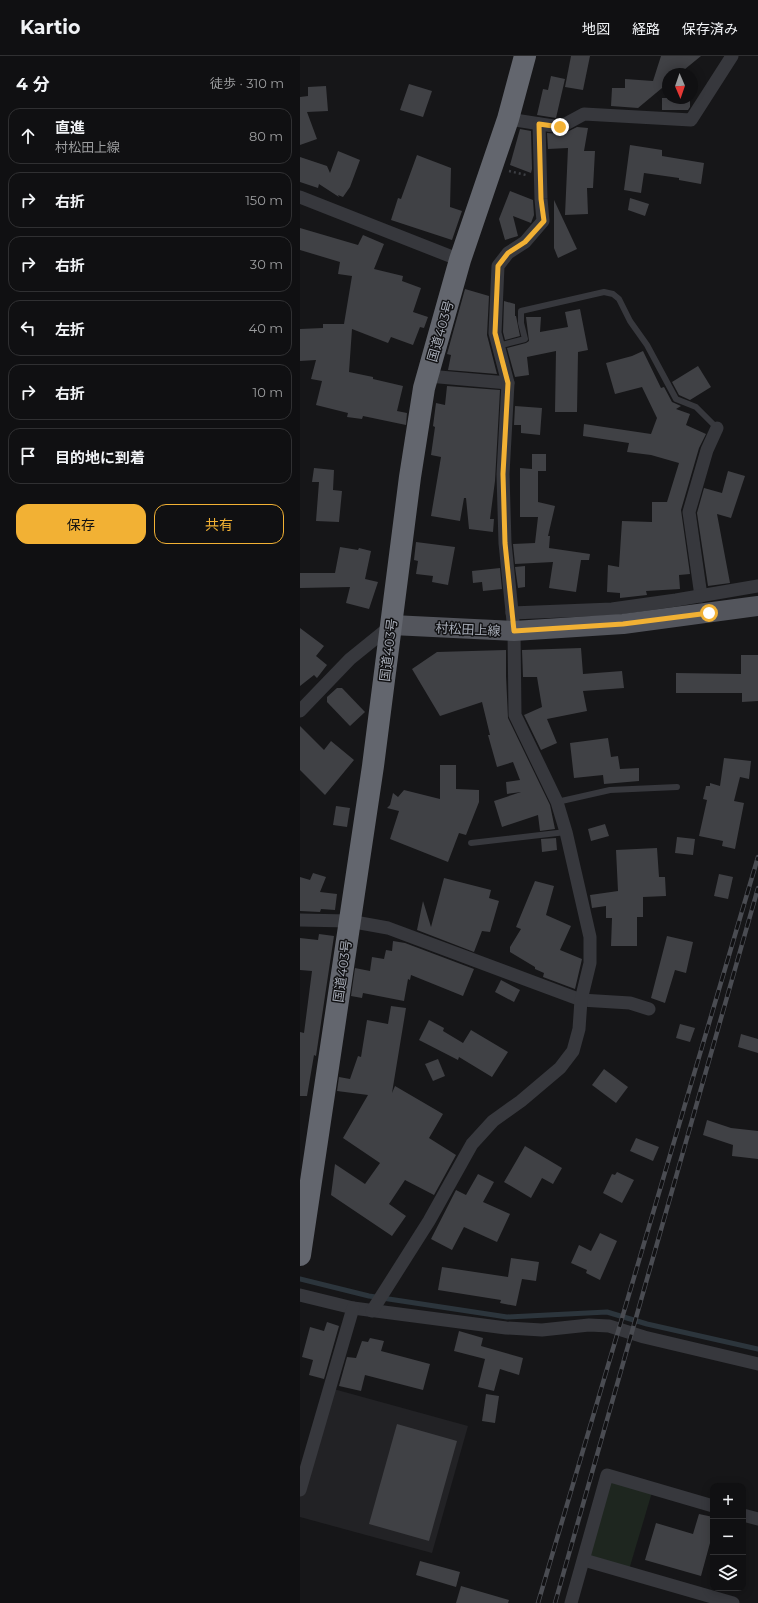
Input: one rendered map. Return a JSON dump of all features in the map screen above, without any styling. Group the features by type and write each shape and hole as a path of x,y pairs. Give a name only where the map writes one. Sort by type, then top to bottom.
{"highway":[{"name":"国道403号","path":"300,1255 373,766 410,477 424,388 460,260 508,119 525,56"}],"main road":[{"name":"村松田上線","path":"392,625 513,622 623,624 705,605 758,606"}],"street":[{"path":"508,119 560,127 584,114 691,120 732,56"},
{"path":"372,1310 429,1221 472,1144 493,1121 521,1101 560,1068 573,1051 579,1029 580,1000 590,963 590,937 566,832 556,802 515,715 513,622 505,543 503,474 508,383 495,333 498,266 508,253 525,242 544,221 539,124"},
{"path":"300,197 460,260"},
{"path":"428,376 508,383"},
{"path":"717,428 707,450 689,512 705,605 758,586"},
{"path":"300,711 350,658 392,625"},
{"path":"300,920 349,921 388,928 580,1000 630,1003 649,1009"},
{"path":"300,1295 353,1308 506,1328 542,1330 589,1325 609,1326 644,1337 758,1364"},
{"path":"300,1490 353,1308"},
{"path":"571,1603 607,1475 710,1505"},
{"path":"746,1516 758,1519"},
{"path":"584,1560 733,1603"}],"lane":[{"path":"498,346 525,339 521,323 521,311 604,292 613,294 620,299 630,321 647,344 676,399 696,407 717,428"},
{"path":"556,802 610,790 677,787"},
{"path":"471,843 566,832"}],"path":[{"path":"491,167 541,179"}],"shaded area":[{"path":"330,1388 468,1426 432,1553 300,1517 300,1490"},
{"path":"607,1475 653,1489 628,1573 584,1560"}],"building":[{"path":"571,56 590,56 583,90 565,87"},
{"path":"661,56 701,56 686,68 662,68 662,88 638,108 611,106 612,88 625,88 625,79 653,81"},
{"path":"551,76 565,79 556,118 537,115 543,89 548,90"},
{"path":"409,84 432,91 423,117 400,110"},
{"path":"326,86 328,111 307,112 317,139 300,145 300,97 308,96 308,87"},
{"path":"662,104 690,104 688,110 662,110"},
{"path":"577,127 588,128 584,151 595,151 593,188 587,188 588,214 565,215 568,148 548,149 547,133 563,134"},
{"path":"520,129 531,131 531,173 510,165"},
{"path":"630,145 662,150 662,156 704,163 701,184 679,180 679,178 644,173 641,193 624,190"},
{"path":"338,151 360,160 350,187 343,197 338,195 339,197 319,184 318,188 300,182 300,157 327,166 330,173"},
{"path":"417,155 451,168 450,207 462,211 452,240 391,220 398,198 401,199"},
{"path":"510,191 533,200 534,215 531,223 513,216 518,236 505,240 499,219"},
{"path":"630,198 649,204 645,216 628,210"},
{"path":"554,200 577,249 558,258 554,248"},
{"path":"300,228 358,245 363,235 384,244 374,269 403,276 402,281 421,288 413,312 428,317 424,328 420,327 413,345 391,337 388,343 352,329 349,372 403,386 397,411 407,413 406,425 363,416 362,419 347,417 348,413 316,405 322,381 311,379 316,360 300,361 300,329 323,328 323,324 344,324 352,276 338,274 340,262 300,250"},
{"path":"465,289 489,296 487,335 497,374 448,370 451,355 447,354"},
{"path":"504,301 515,304 515,316 520,336 505,340 503,332"},
{"path":"580,309 588,350 578,352 577,412 555,412 556,351 527,357 529,375 515,377 507,348 529,341 526,317 541,317 540,332 568,327 565,312"},
{"path":"643,351 661,388 664,387 672,402 681,406 676,409 690,414 686,425 706,434 699,448 681,510 690,574 679,575 680,589 646,591 647,595 620,598 620,593 607,592 608,565 619,567 622,521 652,522 652,502 667,502 679,463 651,455 627,452 629,443 583,436 584,424 651,434 657,418 642,387 615,394 606,363 632,356"},
{"path":"698,366 711,387 690,400 679,395 672,382"},
{"path":"447,386 500,390 495,481 490,519 494,519 493,532 469,529 466,498 464,498 460,521 431,516 441,457 431,455 435,427 433,426 436,403 445,405"},
{"path":"515,406 542,408 540,435 521,433 521,425 514,425"},
{"path":"532,454 546,454 546,471 538,471 538,502 555,506 548,536 550,536 549,548 590,554 589,560 581,560 576,592 549,588 553,562 515,564 513,544 535,543 538,517 520,517 520,468 532,469"},
{"path":"314,468 334,470 333,490 342,491 339,522 316,521 319,482 312,482"},
{"path":"728,471 745,476 731,518 717,514 730,583 708,586 697,513 704,488 722,493"},
{"path":"416,542 455,547 448,585 432,582 433,576 416,574 418,561 414,560"},
{"path":"340,547 358,550 359,548 371,551 365,579 378,582 369,609 346,603 350,587 300,588 300,573 335,573"},
{"path":"525,566 525,587 518,588 515,567"},
{"path":"500,568 502,589 483,591 482,582 473,583 472,571"},
{"path":"300,628 324,646 316,656 327,665 317,678 314,675 300,686"},
{"path":"581,648 583,674 622,671 624,688 583,691 587,711 547,719 557,743 541,750 524,715 542,707 537,677 523,677 522,650"},
{"path":"506,650 508,718 550,805 555,829 540,831 538,815 502,827 494,801 521,792 507,794 506,782 520,780 513,762 497,767 488,735 490,735 482,702 440,716 412,669 437,652"},
{"path":"741,655 758,655 758,701 742,702 742,693 676,693 676,673 741,674"},
{"path":"337,688 342,688 365,712 350,726 327,702 327,697"},
{"path":"300,726 324,750 331,741 354,760 325,795 300,770"},
{"path":"608,738 611,757 618,756 620,769 639,768 639,781 604,784 603,775 574,778 570,743"},
{"path":"724,758 751,761 749,779 740,777 734,801 744,803 735,849 722,846 723,841 699,836 707,800 703,799 706,786 710,786 710,783 720,786"},
{"path":"440,765 456,765 456,789 479,790 479,802 466,835 459,833 448,862 390,839 399,811 387,808 390,805 393,793 398,797 404,790 440,799"},
{"path":"336,806 350,808 347,827 333,825"},
{"path":"605,824 609,836 591,841 588,829"},
{"path":"677,837 695,839 693,855 675,853"},
{"path":"556,838 557,850 542,852 541,839"},
{"path":"657,848 659,877 665,877 666,896 643,897 643,917 637,917 637,946 611,946 612,918 606,918 606,906 592,908 590,895 618,891 616,850"},
{"path":"313,873 326,877 320,892 337,894 335,910 321,909 320,912 300,911 300,877 310,880"},
{"path":"719,874 733,877 728,899 714,896"},
{"path":"444,878 491,890 489,898 499,901 490,932 482,931 474,952 417,930 423,901 431,927"},
{"path":"535,881 554,886 546,915 571,926 560,950 582,959 575,989 543,977 544,973 535,969 535,967 510,952 510,947 521,929 516,927"},
{"path":"319,934 334,936 316,1056 314,1055 307,1096 300,1096 300,1032 304,1033 312,971 300,970 300,938 318,940"},
{"path":"667,936 693,942 686,973 675,970 665,1003 651,998"},
{"path":"393,941 405,943 474,969 463,996 411,975 410,980 408,979 404,1001 363,993 362,998 351,996 355,968 370,971 372,957 384,959 386,950 392,951"},
{"path":"501,980 520,990 514,1002 495,992"},
{"path":"391,1006 406,1008 392,1093 395,1086 443,1114 429,1138 456,1155 434,1195 405,1180 389,1204 406,1216 392,1236 331,1195 335,1164 365,1184 380,1163 343,1138 368,1095 337,1091 339,1077 350,1079 358,1056 361,1057 367,1020 388,1024"},
{"path":"429,1020 444,1028 443,1031 463,1043 471,1030 508,1052 492,1077 459,1057 458,1060 419,1040"},
{"path":"680,1024 695,1028 690,1042 676,1038"},
{"path":"741,1034 758,1039 758,1053 738,1047"},
{"path":"438,1059 445,1076 433,1081 425,1064"},
{"path":"604,1069 628,1087 616,1103 592,1085"},
{"path":"707,1120 731,1128 758,1131 758,1159 732,1156 733,1145 703,1135"},
{"path":"636,1138 659,1147 653,1161 630,1151"},
{"path":"525,1146 562,1168 553,1184 542,1178 531,1198 504,1182"},
{"path":"617,1172 634,1180 622,1203 603,1193 612,1174 615,1175"},
{"path":"478,1174 494,1182 483,1202 510,1214 497,1242 464,1227 452,1250 431,1239 456,1190 466,1195"},
{"path":"600,1233 617,1241 600,1280 586,1273 587,1270 571,1263 579,1245 591,1251"},
{"path":"511,1258 539,1262 536,1281 522,1279 516,1306 500,1303 501,1300 438,1290 442,1267 508,1277"},
{"path":"327,1322 339,1326 324,1379 309,1375 313,1360 302,1357 310,1327 324,1331"},
{"path":"459,1331 483,1338 481,1346 523,1358 519,1375 500,1369 494,1391 478,1387 485,1359 454,1351"},
{"path":"370,1338 384,1341 381,1351 430,1364 423,1390 365,1375 361,1391 339,1386 347,1357 356,1358 362,1341 368,1342"},
{"path":"486,1394 499,1396 495,1423 482,1421"},
{"path":"397,1424 457,1441 429,1541 369,1524"},
{"path":"699,1514 710,1516 710,1543 701,1576 645,1560 656,1523 693,1534"},
{"path":"420,1561 460,1572 456,1587 416,1575"},
{"path":"461,1586 509,1600 508,1603 456,1603"}],"waterway":[{"path":"300,1279 369,1296 507,1317 607,1312 647,1324 758,1349"}],"railway":[{"path":"538,1603 758,857"},
{"path":"555,1603 758,888"}],"route":[{"path":"560,127 539,124 541,199 544,221 525,242 508,253 498,266 495,333 508,383 503,474 505,543 514,631 623,624 709,613"}]}
